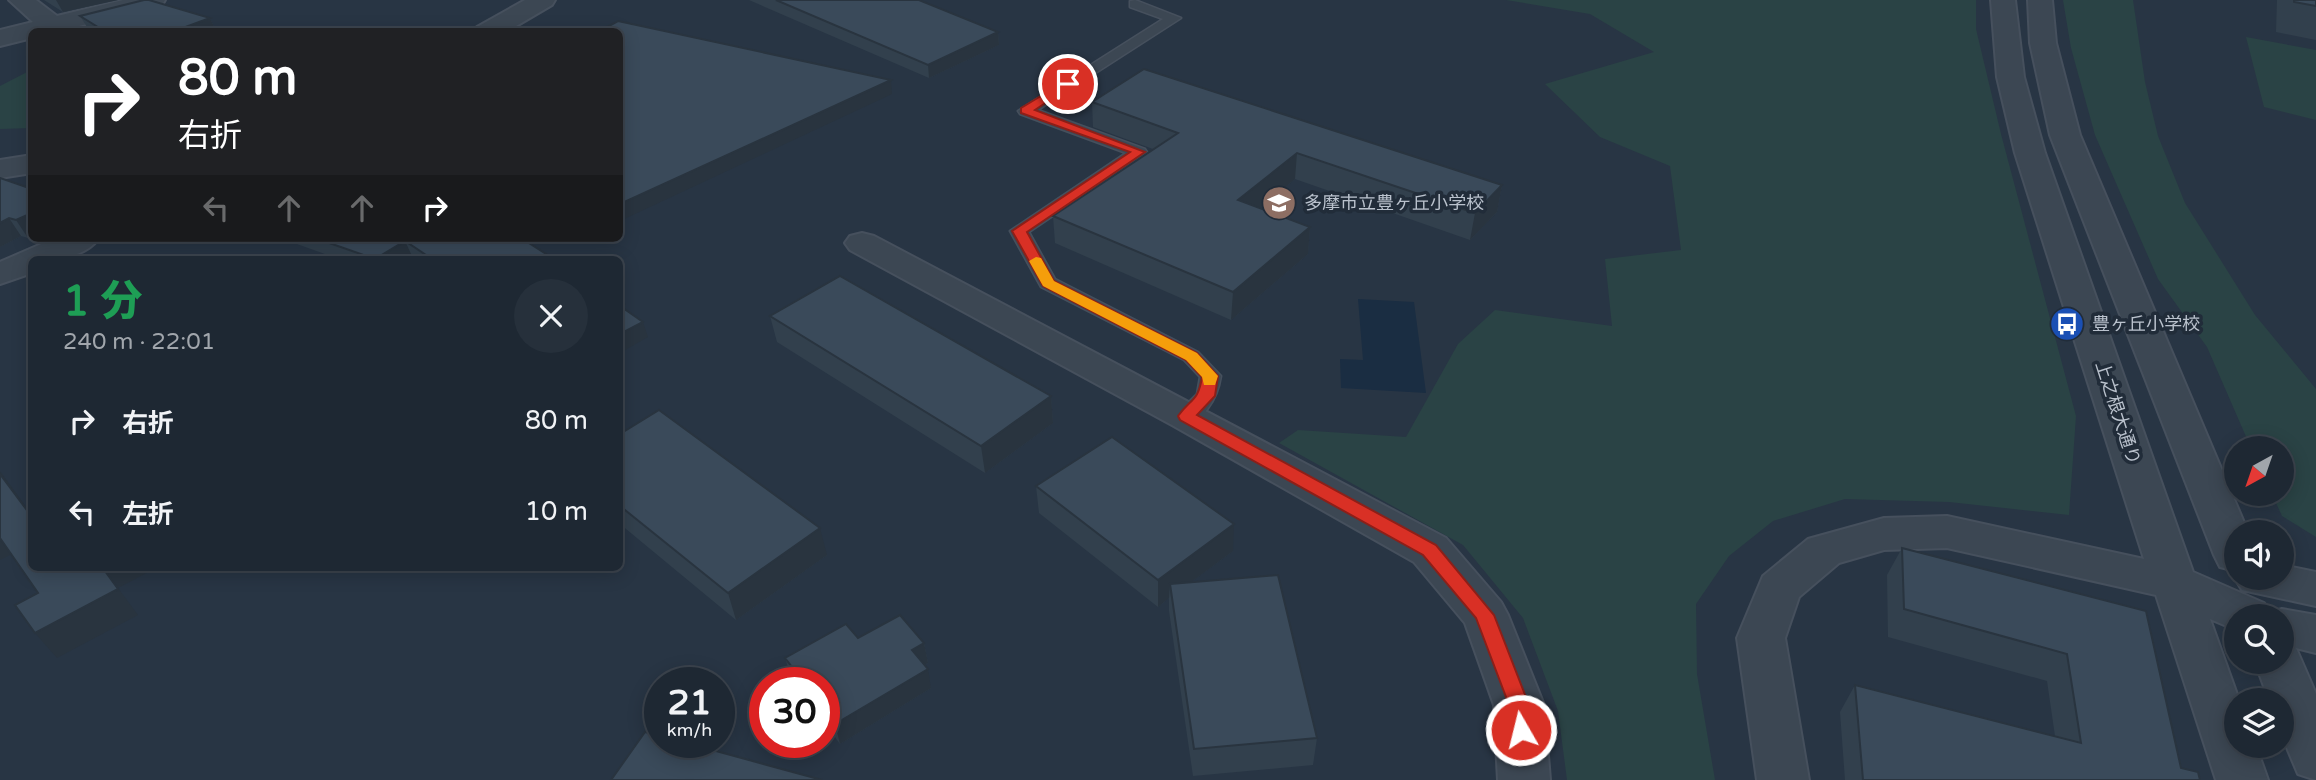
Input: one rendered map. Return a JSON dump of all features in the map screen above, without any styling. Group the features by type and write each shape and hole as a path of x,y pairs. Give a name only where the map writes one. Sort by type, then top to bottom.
{"street":[{"path":"21,0 57,28 153,0"},
{"path":"493,28 543,0"},
{"name":"上之根大通り","path":"2003,0 2003,33 2025,134 2173,582 2242,780"},
{"path":"2040,0 2043,43 2065,135 2224,526"},
{"path":"0,38 28,33"},
{"path":"0,169 28,165"},
{"path":"43,256 73,242"},
{"path":"862,243 1430,550 1485,615 1519,705 1524,780"},
{"path":"0,274 28,263"},
{"path":"1783,780 1761,638 1779,589 1824,551 1884,534 1947,533 2173,582 2224,605"},
{"path":"2173,582 2224,577"},
{"path":"2294,585 2316,589"},
{"path":"2294,630 2316,635"},
{"path":"2284,674 2316,758"}],"lane":[{"path":"1135,4 1174,18 1026,111 1139,152 1019,231 1048,283 1191,356 1210,376 1207,396 1186,416"}],"green space":[{"path":"1506,0 1976,0 1976,29 2001,134 2076,416 2069,515 1949,502 1845,499 1773,521 1729,556 1696,604 1697,674 1715,780 1567,780 1558,711 1523,618 1463,545 1279,443 1298,430 1406,437 1458,344 1495,310 1612,326 1605,259 1681,250 1670,166 1600,137 1545,84 1654,52 1590,14"},
{"path":"2063,0 2133,0 2145,82 2158,136 2185,203 2255,315 2316,389 2316,537 2294,523 2294,520 2282,516 2277,506 2294,506 2294,436 2246,436 2207,347 2158,279 2095,135 2071,48"},
{"path":"2246,37 2316,50 2316,120 2264,107"},
{"path":"28,72 28,128 0,129 0,86"}],"water":[{"path":"1358,299 1414,302 1426,393 1341,388 1340,359 1363,360"}],"building":[{"path":"149,0 210,18 183,28 100,28 80,16"},
{"path":"776,0 919,0 998,32 928,65"},
{"path":"2316,0 2316,6 2294,2"},
{"path":"618,21 891,80 623,203 623,28 605,28"},
{"path":"1144,69 1502,185 1475,213 1297,153 1238,200 1310,227 1233,292 1053,216 1178,133 1092,102"},
{"path":"0,178 28,188 28,215 16,220 9,218 0,223"},
{"path":"326,242 403,242 380,256 366,256"},
{"path":"406,242 527,242 549,256 428,256"},
{"path":"840,276 1051,396 981,446 770,316"},
{"path":"623,308 643,322 623,332"},
{"path":"659,410 820,528 728,593 623,508 623,432"},
{"path":"1112,437 1234,524 1158,580 1036,486"},
{"path":"0,474 28,512 28,571 105,571 118,589 35,633 15,605 38,593 0,538"},
{"path":"1902,548 2146,611 2181,768 2198,772 2200,780 1863,780 1855,685 2081,743 2067,654 1904,609"},
{"path":"1278,575 1317,738 1194,749 1170,584"},
{"path":"900,615 924,643 912,650 928,669 840,721 840,667 792,667 785,658 846,624 858,638"},
{"path":"644,733 644,758 735,756 822,780 611,780"}],"slow traffic":[{"path":"1036,261 1048,283 1191,356 1210,376 1210,382"}],"place":[{"name":"多摩市立豊ヶ丘小学校","path":"1279,203"},
{"name":"豊ヶ丘小学校","path":"2067,324"}],"route":[{"path":"1068,84 1026,111 1139,152 1019,231 1048,283 1191,356 1210,376 1207,396 1186,416 1430,550 1485,615 1519,705 1521,730"}]}
